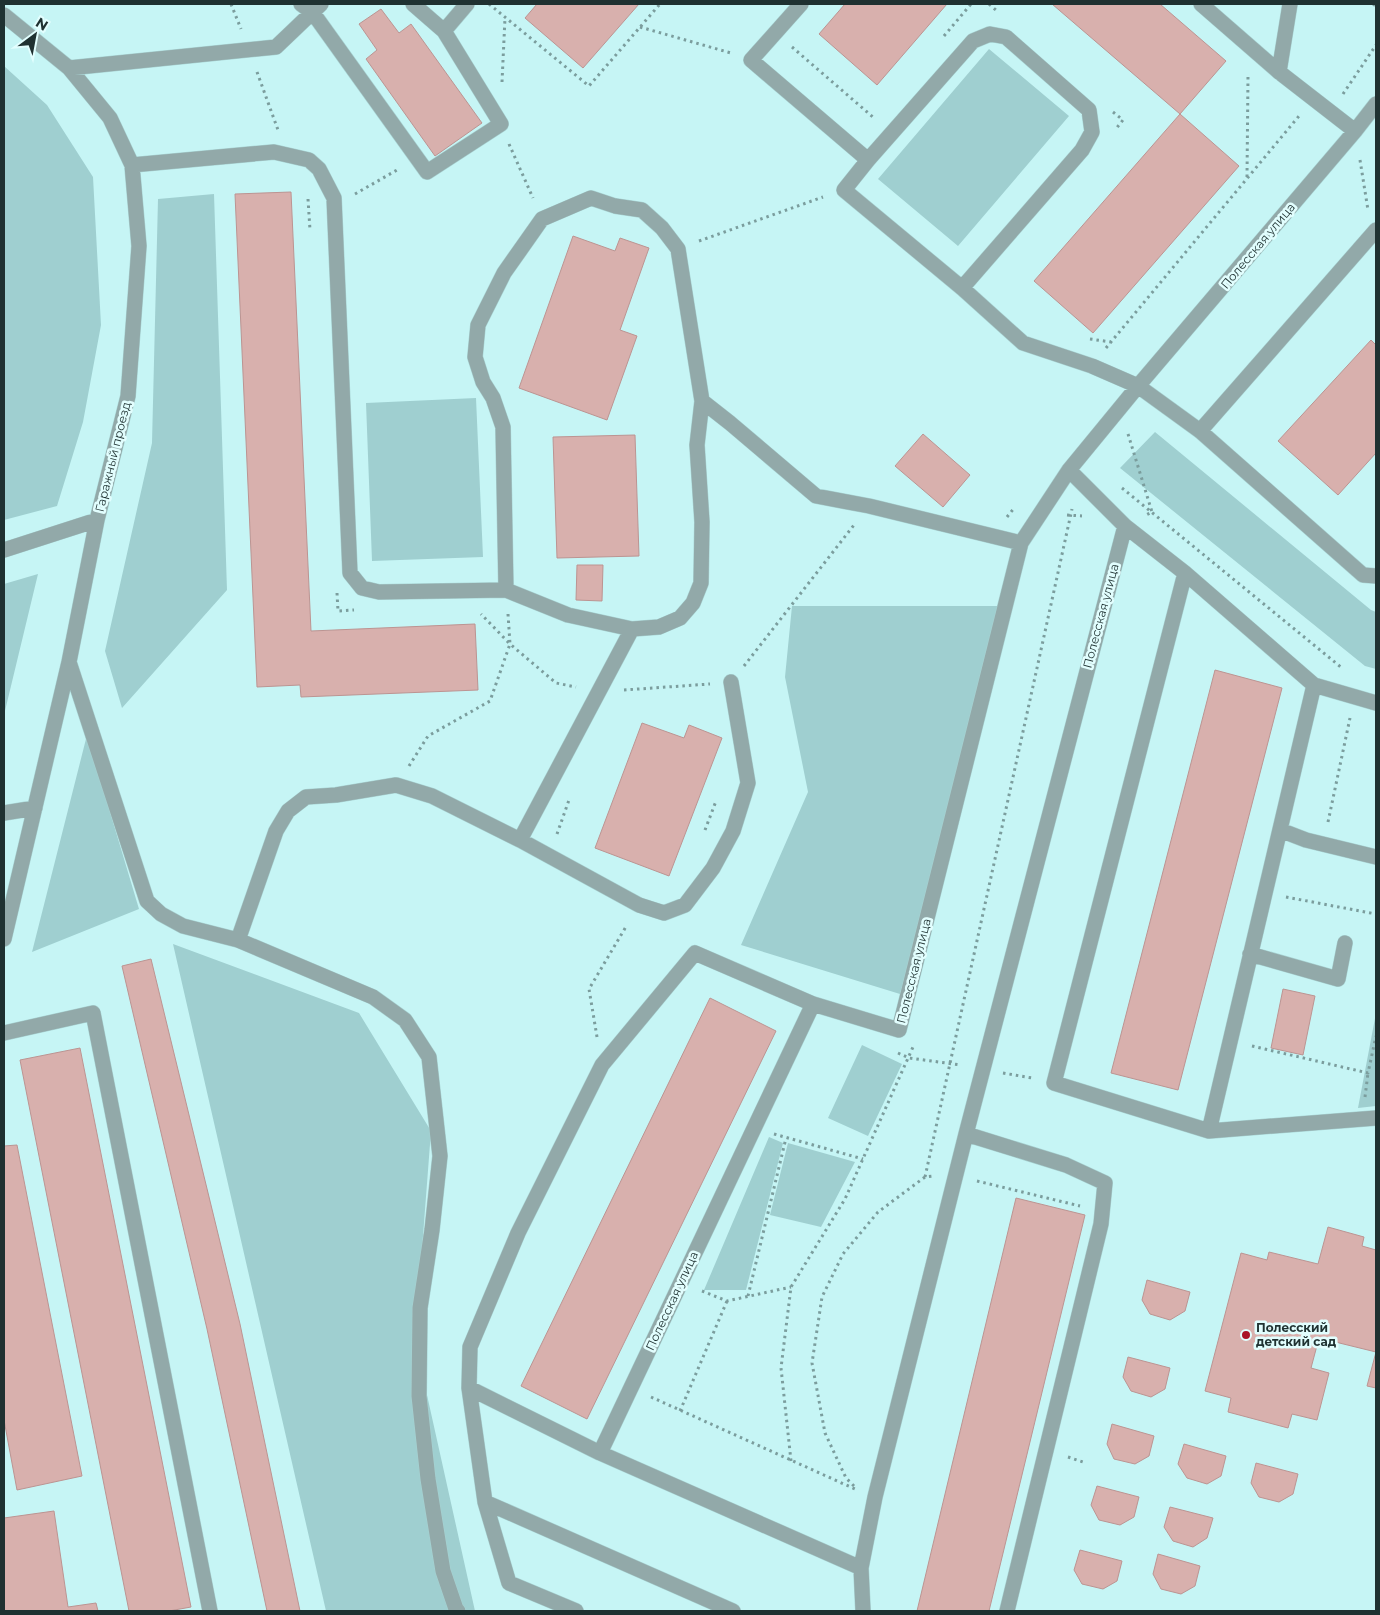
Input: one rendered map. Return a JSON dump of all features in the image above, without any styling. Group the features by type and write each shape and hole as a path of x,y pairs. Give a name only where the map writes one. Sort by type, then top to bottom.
{"street":[{"path":"301,4 317,9 427,172 500,124 444,31 413,4"},
{"path":"444,31 467,4"},
{"path":"801,4 751,60 868,160"},
{"path":"1201,4 1279,72 1355,131"},
{"path":"1279,72 1290,4"},
{"path":"69,68 276,47 317,9"},
{"name":"Гаражный проезд","path":"4,16 69,68 110,118 132,165 139,246 128,396 97,520 69,662 4,939"},
{"path":"962,288 1082,150 1092,132 1089,110 1006,37 990,34 972,41 844,190 962,288 1023,343 1092,366 1138,386 1200,431 1363,575 1376,576"},
{"name":"Полесская улица","path":"600,1453 813,1004 899,1030 1021,542 1074,475 1138,386 1376,104"},
{"path":"132,165 274,152 310,160 319,170 334,198 350,573 362,588 379,592 506,590 568,615 632,629 659,627 680,618 694,603 701,583 702,522 697,446 702,401 678,249 662,228 642,210 615,206 591,198 542,220 504,273 478,325 475,357 483,382 493,398 503,427 506,590"},
{"path":"1200,431 1374,232"},
{"path":"702,401 816,496 869,506 1021,542"},
{"path":"1074,475 1125,526 1185,573 1314,686 1376,703"},
{"path":"4,550 97,520"},
{"name":"Полесская улица","path":"862,1611 861,1568 875,1497 966,1134 1125,526"},
{"path":"1185,573 1054,1083 1209,1131 1376,1118"},
{"path":"520,840 632,629"},
{"path":"69,662 147,901 161,914 183,926 238,940 373,997 405,1020 429,1057 440,1156 432,1230 420,1308 419,1396 428,1479 442,1572 458,1611"},
{"path":"238,940 276,831 288,811 306,797 336,795 396,785 432,796 520,840 639,905 664,913 685,904 712,868 734,831 748,783 731,682"},
{"path":"1209,1131 1314,686"},
{"path":"4,813 35,808"},
{"path":"1280,830 1306,840 1376,857"},
{"path":"1250,954 1338,979 1345,943"},
{"path":"576,1611 508,1583 485,1502 469,1388 470,1347 518,1233 602,1065 695,953 813,1004"},
{"path":"4,1033 93,1013 210,1611"},
{"path":"966,1134 1066,1164 1105,1183 1102,1224 1006,1611"},
{"path":"469,1388 600,1453 861,1568"},
{"path":"485,1502 733,1611"}],"path":[{"path":"231,4 287,154"},
{"path":"489,4 589,86 660,4"},
{"path":"941,40 971,4"},
{"path":"640,27 751,60"},
{"path":"793,40 791,47 874,118 880,111"},
{"path":"1331,112 1376,44"},
{"path":"1247,179 1249,45"},
{"path":"1355,131 1374,232"},
{"path":"334,206 418,159"},
{"path":"678,249 844,190"},
{"path":"1120,409 1152,512"},
{"path":"925,1177 1071,515 1074,475"},
{"path":"1121,488 1344,670"},
{"path":"459,590 510,644 556,683 598,692 731,682 869,506"},
{"path":"1125,526 1152,512"},
{"path":"1062,515 1080,515 1087,519"},
{"path":"396,785 428,736 490,701 510,644 506,590"},
{"path":"1326,831 1351,715 1344,714"},
{"path":"704,832 718,796"},
{"path":"556,836 569,800"},
{"path":"1265,893 1376,914"},
{"path":"602,1065 589,989 639,905"},
{"path":"1365,1099 1368,1073 1376,1036"},
{"path":"1230,1041 1368,1073"},
{"path":"791,1461 781,1368 791,1287 845,1199 914,1045"},
{"path":"769,1133 863,1159"},
{"path":"748,1296 786,1138"},
{"path":"933,1185 936,1175"},
{"path":"631,1388 860,1492 846,1478 825,1433 812,1363 822,1297 843,1254 878,1212 925,1177 956,1175 1082,1207"},
{"path":"681,1283 727,1301 791,1287"},
{"path":"680,1411 727,1301"}],"shaded area":[{"path":"989,49 1069,116 958,246 878,179"},
{"path":"4,66 47,105 93,177 101,325 83,422 57,506 4,520"},
{"path":"214,194 227,590 122,708 105,651 152,443 158,199"},
{"path":"476,398 483,557 372,561 366,403"},
{"path":"1155,432 1371,610 1376,612 1376,669 1365,666 1120,468"},
{"path":"38,574 4,715 4,584"},
{"path":"792,606 1004,606 900,994 741,945 808,792 785,677"},
{"path":"87,735 139,909 32,952"},
{"path":"173,944 359,1013 431,1131 415,1341 475,1611 326,1611"},
{"path":"1376,1013 1376,1106 1358,1108"},
{"path":"862,1045 902,1064 868,1136 828,1118"},
{"path":"769,1137 783,1143 746,1290 704,1290"},
{"path":"788,1143 855,1162 821,1227 770,1215"}],"building":[{"path":"537,4 639,4 583,68 525,18"},
{"path":"845,4 947,4 877,85 819,34"},
{"path":"1052,4 1160,4 1226,61 1180,114"},
{"path":"381,9 399,33 411,24 482,123 435,156 366,59 377,50 359,24"},
{"path":"1180,114 1239,166 1093,333 1034,281"},
{"path":"291,192 311,631 475,624 478,690 301,697 300,685 257,687 235,194"},
{"path":"573,236 615,251 620,238 649,248 620,330 637,336 607,420 519,388"},
{"path":"1371,340 1376,345 1376,453 1338,495 1278,441"},
{"path":"923,434 970,475 943,507 895,466"},
{"path":"635,435 639,556 557,558 553,437"},
{"path":"577,565 603,565 602,601 576,600"},
{"path":"1215,670 1282,688 1178,1090 1111,1073"},
{"path":"642,723 684,738 689,725 722,738 669,876 595,848"},
{"path":"151,959 240,1324 300,1611 267,1611 207,1329 122,966"},
{"path":"1283,989 1315,996 1303,1055 1271,1048"},
{"path":"710,998 776,1031 587,1419 521,1386"},
{"path":"80,1048 191,1607 169,1611 129,1611 20,1060"},
{"path":"17,1145 82,1476 17,1490 4,1420 4,1146"},
{"path":"1016,1198 1085,1215 989,1611 917,1611"},
{"path":"1328,1227 1364,1237 1362,1246 1376,1250 1376,1352 1319,1338 1311,1368 1329,1373 1317,1420 1292,1414 1288,1428 1228,1412 1231,1398 1205,1391 1241,1253 1267,1260 1269,1252 1318,1264"},
{"path":"1147,1280 1190,1292 1185,1311 1170,1320 1150,1314 1142,1300"},
{"path":"1376,1352 1376,1388 1367,1386"},
{"path":"1128,1357 1170,1368 1165,1389 1151,1397 1131,1391 1123,1377"},
{"path":"1112,1424 1154,1436 1149,1456 1135,1464 1114,1459 1107,1444"},
{"path":"1184,1444 1226,1456 1221,1476 1207,1484 1187,1478 1178,1464"},
{"path":"1256,1463 1298,1474 1293,1494 1279,1502 1259,1497 1251,1483"},
{"path":"1097,1486 1139,1497 1134,1517 1120,1525 1099,1520 1091,1505"},
{"path":"1170,1507 1213,1518 1207,1538 1193,1547 1173,1541 1164,1527"},
{"path":"54,1511 68,1607 96,1603 98,1611 4,1611 4,1518"},
{"path":"1080,1550 1122,1561 1117,1581 1103,1589 1082,1584 1074,1570"},
{"path":"1158,1554 1200,1566 1195,1586 1181,1594 1161,1589 1153,1574"}],"place":[{"name":"Полесский детский сад","path":"1246,1335"}]}
